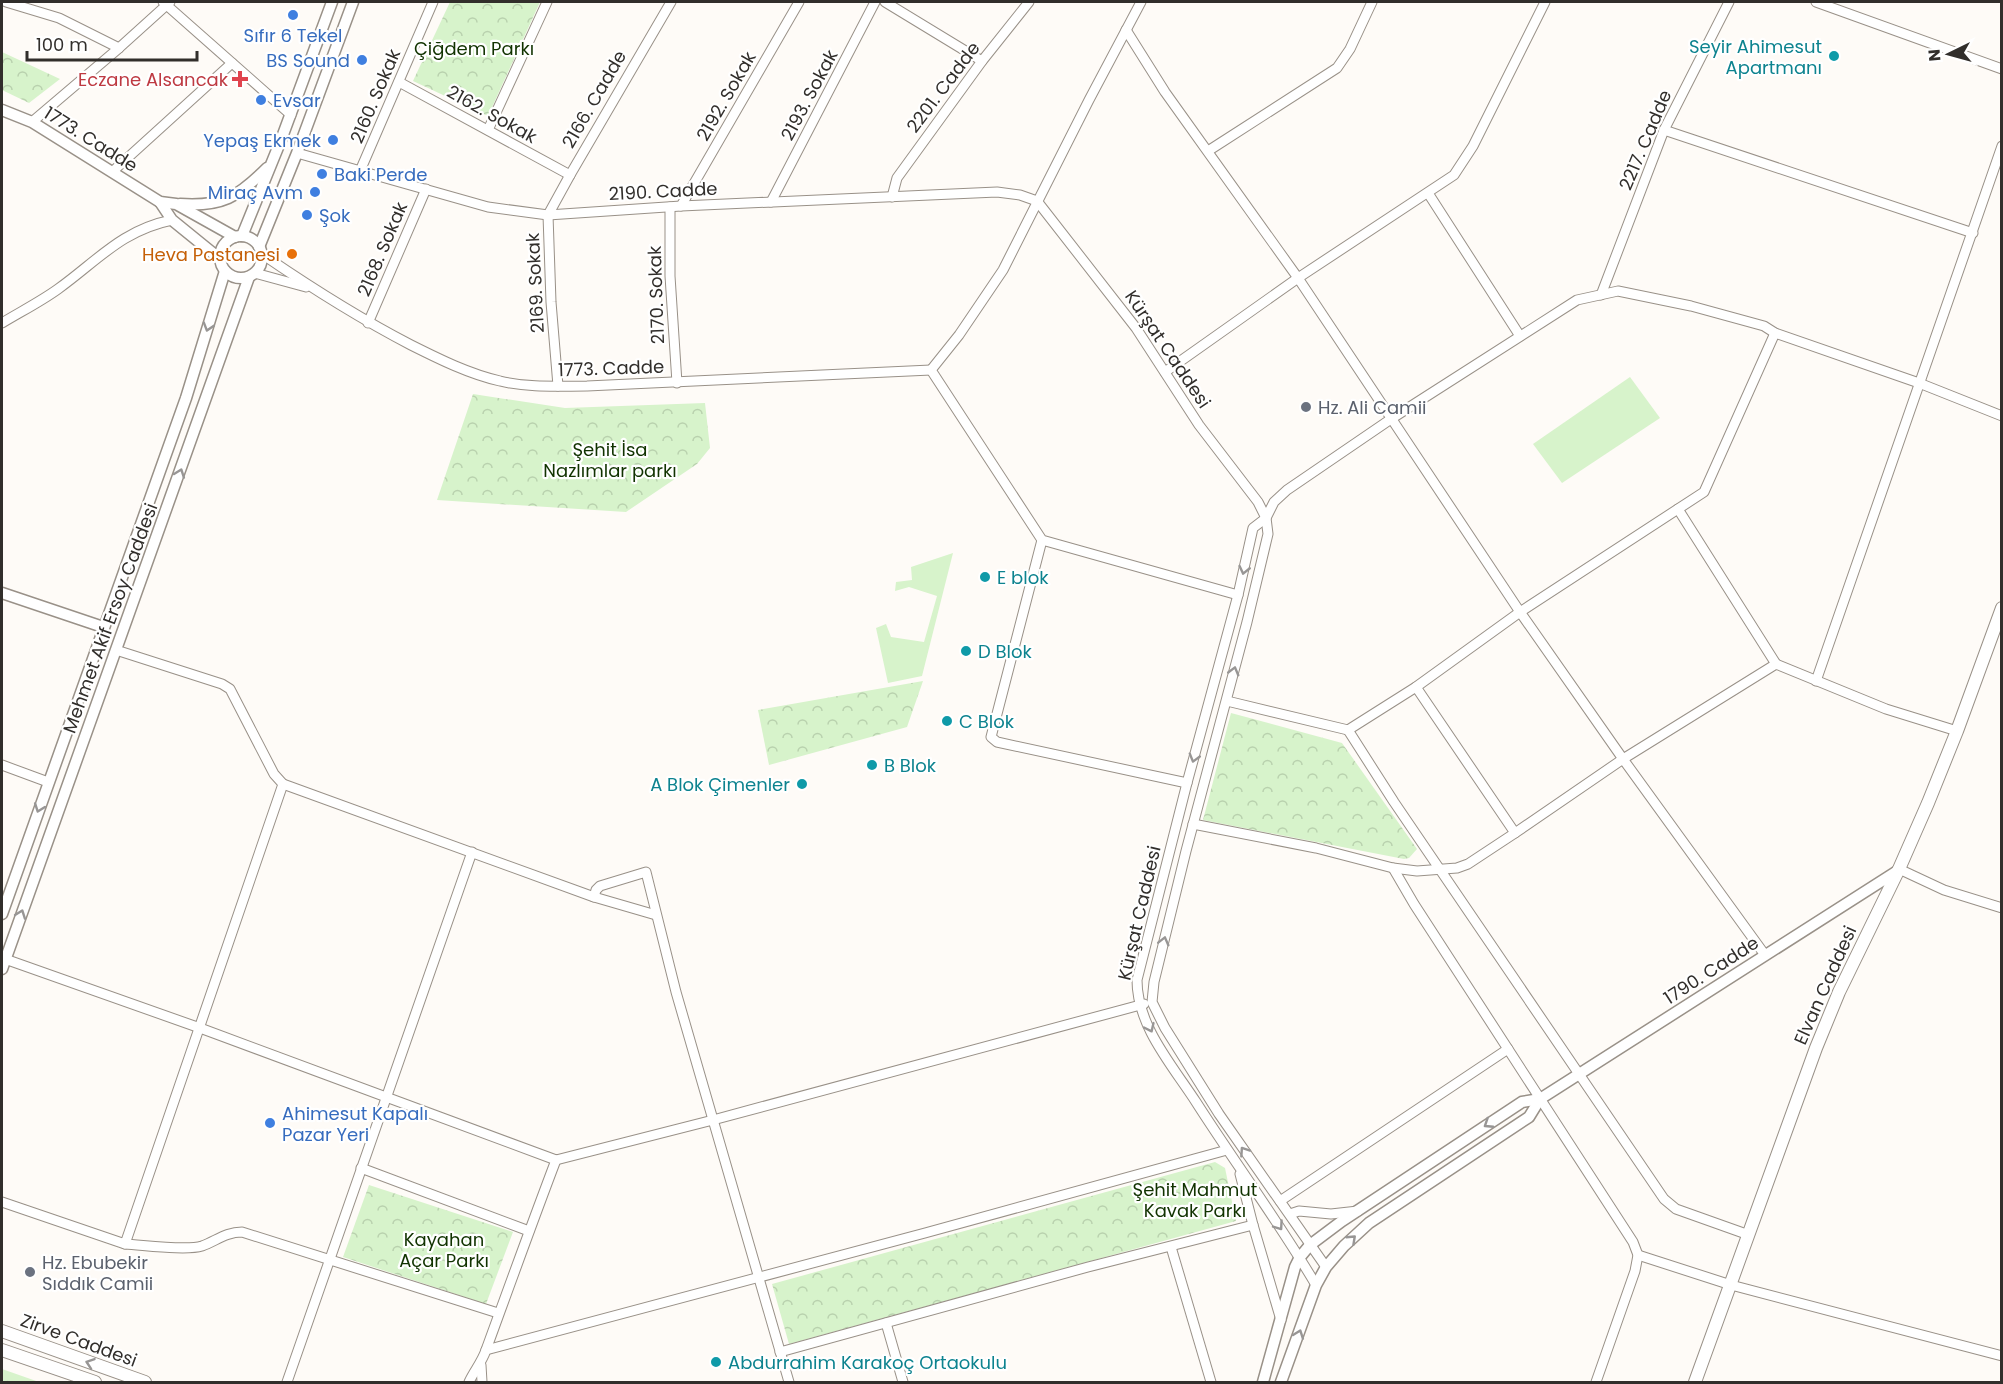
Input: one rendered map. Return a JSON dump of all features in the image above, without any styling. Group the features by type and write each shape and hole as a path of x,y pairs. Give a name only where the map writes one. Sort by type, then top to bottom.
{"main road":[{"name":"Elvan Caddesi","path":"1695,1383 1820,1037 1839,992 1899,869 1957,731 2000,613"},
{"name":"Zirve Caddesi","path":"2,1331 145,1383"},
{"name":"Zirve Caddesi","path":"2,1350 94,1383"}],"street":[{"path":"6,2 59,18 119,48"},
{"path":"32,122 119,48 166,2 291,115"},
{"path":"238,237 272,164 332,2"},
{"path":"252,275 262,261 261,250 352,2"},
{"name":"2160. Sokak","path":"360,171 434,2"},
{"path":"488,130 547,2"},
{"name":"2166. Cadde","path":"548,215 671,2"},
{"name":"2192. Sokak","path":"681,206 799,2"},
{"name":"2193. Sokak","path":"771,202 875,2"},
{"path":"885,2 982,61"},
{"name":"2201. Cadde","path":"892,196 897,178 982,61 1029,2"},
{"path":"1141,2 1037,201 1004,270 959,335 931,369 1042,540 1238,596"},
{"path":"1208,151 1337,69 1347,55 1372,2"},
{"path":"1164,372 1298,278 1454,175 1464,162 1545,2"},
{"name":"2217. Cadde","path":"1601,295 1664,130 1729,2"},
{"path":"1816,2 2001,69"},
{"path":"1126,30 1165,92 1298,278 1520,612 1765,955"},
{"path":"112,172 232,63"},
{"name":"2162. Sokak","path":"399,82 570,175"},
{"name":"1773. Cadde","path":"2,110 32,122 160,202 172,220 220,259"},
{"path":"1664,130 1973,233"},
{"path":"1816,681 1973,233 2001,146"},
{"name":"2190. Cadde","path":"297,153 488,207 548,215 681,206 997,192 1020,195 1037,201"},
{"path":"176,204 216,203 237,195 272,164"},
{"name":"2168. Sokak","path":"369,323 426,189"},
{"path":"1428,193 1520,336"},
{"name":"Kürşat Caddesi","path":"1037,201 1136,328 1199,424 1258,502 1266,518 1268,534 1227,701 1193,824 1154,982 1152,1002 1165,1028 1219,1114 1326,1267"},
{"name":"1773. Cadde","path":"160,202 176,204 238,237"},
{"name":"2170. Sokak","path":"670,207 670,276 677,383"},
{"name":"2169. Sokak","path":"548,215 551,302 558,386"},
{"path":"2,323 57,290 119,241 153,224 172,220"},
{"path":"238,237 249,237 261,250 314,290 252,275 236,278 225,271 220,259 223,246 238,237"},
{"name":"Mehmet Akif Ersoy Caddesi","path":"2,914 186,398 225,271"},
{"name":"Mehmet Akif Ersoy Caddesi","path":"3,964 252,275"},
{"name":"1773. Cadde","path":"314,290 369,323 446,363 499,381 534,387 677,383 931,369"},
{"path":"1266,518 1274,502 1287,490 1391,419 1577,300 1618,291 1691,306 1764,326 1775,333 1919,383 2001,416"},
{"path":"1348,730 1416,687 1520,612 1704,492 1775,333"},
{"path":"1678,509 1776,664 1886,709 1957,731"},
{"name":"Kürşat Caddesi","path":"1266,518 1253,528 1238,596 1137,980 1140,1005 1150,1031 1239,1169 1300,1257 1316,1285"},
{"path":"1042,540 991,737 997,742 1187,783"},
{"path":"2,593 103,627"},
{"path":"116,650 222,684 230,689 273,774 283,784 594,897 656,915"},
{"path":"1193,824 1316,848 1394,868 1417,871 1458,868 1468,864 1515,833 1623,759 1776,664"},
{"path":"1416,687 1515,833"},
{"path":"1227,701 1348,730 1658,1192 1671,1206 1749,1235"},
{"path":"2,765 48,782"},
{"path":"125,1244 283,784"},
{"path":"287,1383 472,852"},
{"path":"1394,868 1414,904 1633,1242 1638,1255 1635,1271 1596,1383"},
{"path":"1899,869 1944,890 2001,908"},
{"name":"1790. Cadde","path":"1281,1320 1289,1287 1300,1257 1310,1245 1522,1102 1540,1099 1899,869"},
{"path":"594,897 600,886 646,872 713,1120 789,1383"},
{"path":"3,964 200,1028 556,1160 1152,1002"},
{"path":"1280,1201 1508,1049"},
{"name":"1790. Cadde","path":"1316,1285 1326,1267 1344,1246 1369,1223 1529,1117 1540,1099"},
{"path":"486,1350 1227,1150"},
{"path":"469,1383 481,1365 498,1313 556,1160"},
{"path":"361,1168 529,1231"},
{"path":"1239,1169 1281,1320 1263,1383"},
{"path":"2,1202 125,1244 201,1246 228,1233 242,1232 498,1313"},
{"path":"1290,1214 1358,1211"},
{"path":"780,1352 1088,1267 1253,1226"},
{"path":"1171,1247 1211,1383"},
{"path":"1638,1255 1731,1285 2001,1356"},
{"path":"1281,1383 1316,1285"},
{"path":"886,1323 903,1383"},
{"path":"481,1365 482,1383"}],"green space":[{"name":"Çiğdem Parkı","path":"450,2 540,2 488,116 413,81"},
{"path":"2,52 60,79 29,103 2,90"},
{"path":"1630,377 1660,418 1562,483 1533,444"},
{"name":"Şehit İsa Nazlımlar parkı","path":"473,394 565,408 705,403 710,448 697,464 626,512 437,500"},
{"path":"953,553 922,676 888,683 876,628 886,624 891,637 924,642 937,596 909,587 895,591 896,582 912,580 911,567"},
{"path":"923,681 907,727 769,765 758,710"},
{"path":"1231,713 1342,743 1417,849 1409,858 1404,859 1203,820"},
{"name":"Şehit Mahmut Kavak Parkı","path":"1215,1162 1225,1168 1236,1221 789,1344 772,1284"},
{"name":"Kayahan Açar Parkı","path":"369,1185 513,1232 486,1304 343,1257"},
{"path":"2,1369 39,1382 2,1382"}],"place":[{"name":"Sıfır 6 Tekel","path":"293,15"},
{"name":"Seyir Ahimesut Apartmanı","path":"1834,56"},
{"name":"BS Sound","path":"362,60"},
{"name":"Eczane Alsancak","path":"240,79"},
{"name":"Evsar","path":"261,100"},
{"name":"Yepaş Ekmek","path":"333,140"},
{"name":"Baki Perde","path":"322,174"},
{"name":"Miraç Avm","path":"315,192"},
{"name":"Şok","path":"307,215"},
{"name":"Heva Pastanesi","path":"292,254"},
{"name":"Hz. Ali Camii","path":"1306,407"},
{"name":"E blok","path":"985,577"},
{"name":"D Blok","path":"966,651"},
{"name":"C Blok","path":"947,721"},
{"name":"B Blok","path":"872,765"},
{"name":"A Blok Çimenler","path":"802,784"},
{"name":"Ahimesut Kapalı Pazar Yeri","path":"270,1123"},
{"name":"Hz. Ebubekir Sıddık Camii","path":"30,1272"},
{"name":"Abdurrahim Karakoç Ortaokulu","path":"716,1362"}]}
